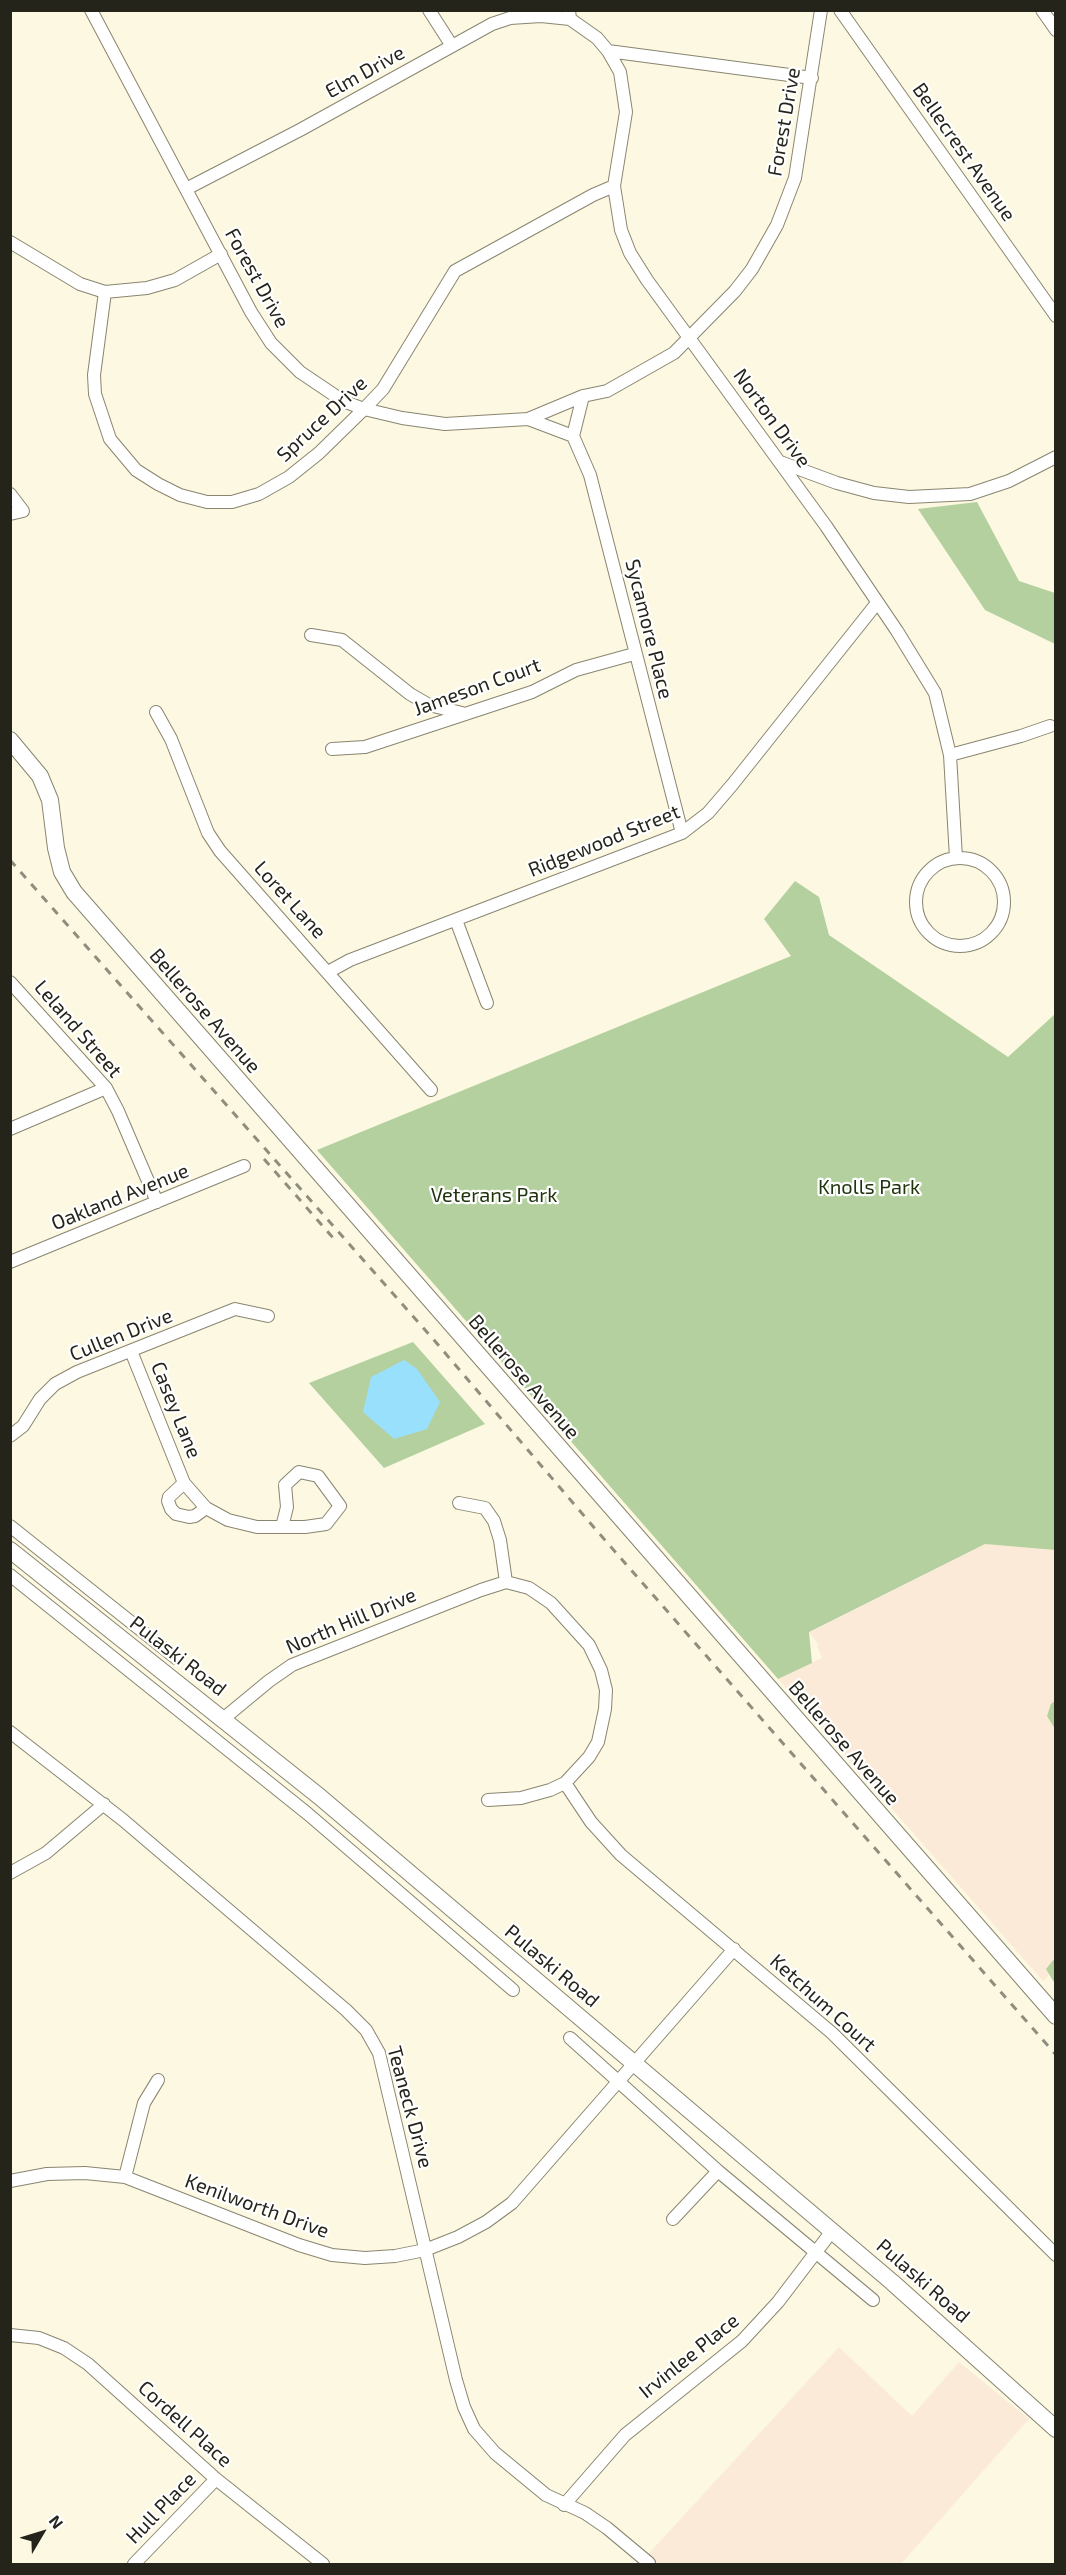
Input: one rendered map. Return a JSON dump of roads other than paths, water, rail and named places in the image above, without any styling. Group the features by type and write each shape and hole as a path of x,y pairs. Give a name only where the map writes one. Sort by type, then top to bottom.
{"street":[{"name":"Forest Drive","path":"91,10 251,312 271,343 300,372 324,390 364,409 445,424 528,419 583,396 607,391 674,353 735,291 752,269 787,203 799,162 821,10"},
{"path":"429,10 452,46"},
{"name":"Bellecrest Avenue","path":"840,10 1056,316"},
{"name":"Elm Drive","path":"186,189 300,130 492,24 510,18 569,15"},
{"name":"Norton Drive","path":"569,15 608,51 620,72 626,112 614,186 621,230 630,253 780,462 877,603 935,693 950,755 956,858"},
{"path":"1047,15 1056,30"},
{"path":"608,51 812,78"},
{"name":"Spruce Drive","path":"105,292 94,375 95,394 100,414 110,439 122,455 144,474 180,495 207,502 232,502 259,494 289,477 319,453 364,409 383,389 455,271 593,195 614,186"},
{"path":"10,242 80,284 105,292 147,288 175,280 221,254"},
{"path":"528,419 573,436 583,396"},
{"name":"Sycamore Place","path":"573,436 590,475 634,654 682,833"},
{"path":"780,462 837,483 874,493 909,497 970,494 1010,481 1056,457"},
{"path":"10,494 23,511 10,514"},
{"name":"Ridgewood Street","path":"328,972 350,960 682,833 708,813 732,785 877,603"},
{"path":"311,635 342,640 410,694 429,705 462,713"},
{"name":"Jameson Court","path":"332,749 365,747 462,713 532,692 576,670 634,654"},
{"name":"Loret Lane","path":"156,712 171,739 208,833 220,851 431,1090"},
{"path":"950,755 1050,726"},
{"name":"Bellerose Avenue","path":"10,740 40,776 50,800 56,848 62,873 74,892 1056,2016"},
{"path":"956,858 972,860 985,866 996,877 1002,891 1003,906 999,921 990,933 978,942 963,946 949,945 926,930 919,918 916,905 917,891 927,873 943,861 956,858"},
{"path":"456,920 486,1003"},
{"name":"Leland Street","path":"12,987 106,1088 157,1202"},
{"path":"10,1129 106,1088"},
{"name":"Oakland Avenue","path":"10,1262 244,1166"},
{"name":"Cullen Drive","path":"10,1436 23,1426 40,1399 55,1384 77,1372 236,1309 268,1316"},
{"name":"Casey Lane","path":"131,1351 184,1483 206,1508 228,1520 257,1527 282,1527 305,1527 326,1524 340,1506 318,1476 299,1472 285,1485 286,1507 282,1527"},
{"name":"Casey Lane","path":"184,1483 169,1497 171,1509 176,1514 189,1517 195,1516 206,1508"},
{"path":"459,1503 485,1508 494,1521 500,1540 506,1582 529,1588 551,1603 589,1645 601,1670 606,1690 602,1728 589,1757 565,1783 521,1798 488,1800"},
{"path":"10,1526 176,1658"},
{"name":"Pulaski Road","path":"10,1550 320,1797 832,2231 971,2351 1056,2429"},
{"path":"10,1575 308,1814 513,1990"},
{"name":"North Hill Drive","path":"223,1719 292,1665 506,1582"},
{"name":"Teaneck Drive","path":"10,1732 104,1804 346,2010 366,2030 379,2053 456,2380 464,2407 474,2429 520,2475 546,2495 585,2513 649,2563"},
{"name":"Ketchum Court","path":"565,1783 591,1822 621,1855 832,2033 1056,2255"},
{"path":"308,1814 320,1797"},
{"path":"10,1873 46,1853 104,1804"},
{"path":"467,1950 481,1933"},
{"name":"Kenilworth Drive","path":"10,2181 48,2174 85,2173 125,2177 299,2245 332,2255 365,2258 395,2256 425,2250 458,2237 486,2222 512,2203 734,1949"},
{"path":"570,2038 718,2171 816,2250 873,2300"},
{"path":"125,2177 144,2103 158,2080"},
{"path":"673,2220 718,2171"},
{"name":"Irvinlee Place","path":"564,2505 625,2435 742,2341 778,2301 832,2231"},
{"name":"Cordell Place","path":"10,2335 39,2338 64,2348 87,2364 216,2479 323,2565"},
{"name":"Hull Place","path":"134,2565 216,2479"}],"water":[{"path":"404,1360 417,1369 440,1402 427,1429 394,1439 363,1412 371,1377"}],"railway":[{"path":"10,860 434,1340 597,1531 1056,2055"},
{"path":"264,1159 335,1240"}],"park label":[{"name":"Knolls Park","path":"869,1187"},
{"name":"Veterans Park","path":"494,1195"}]}
